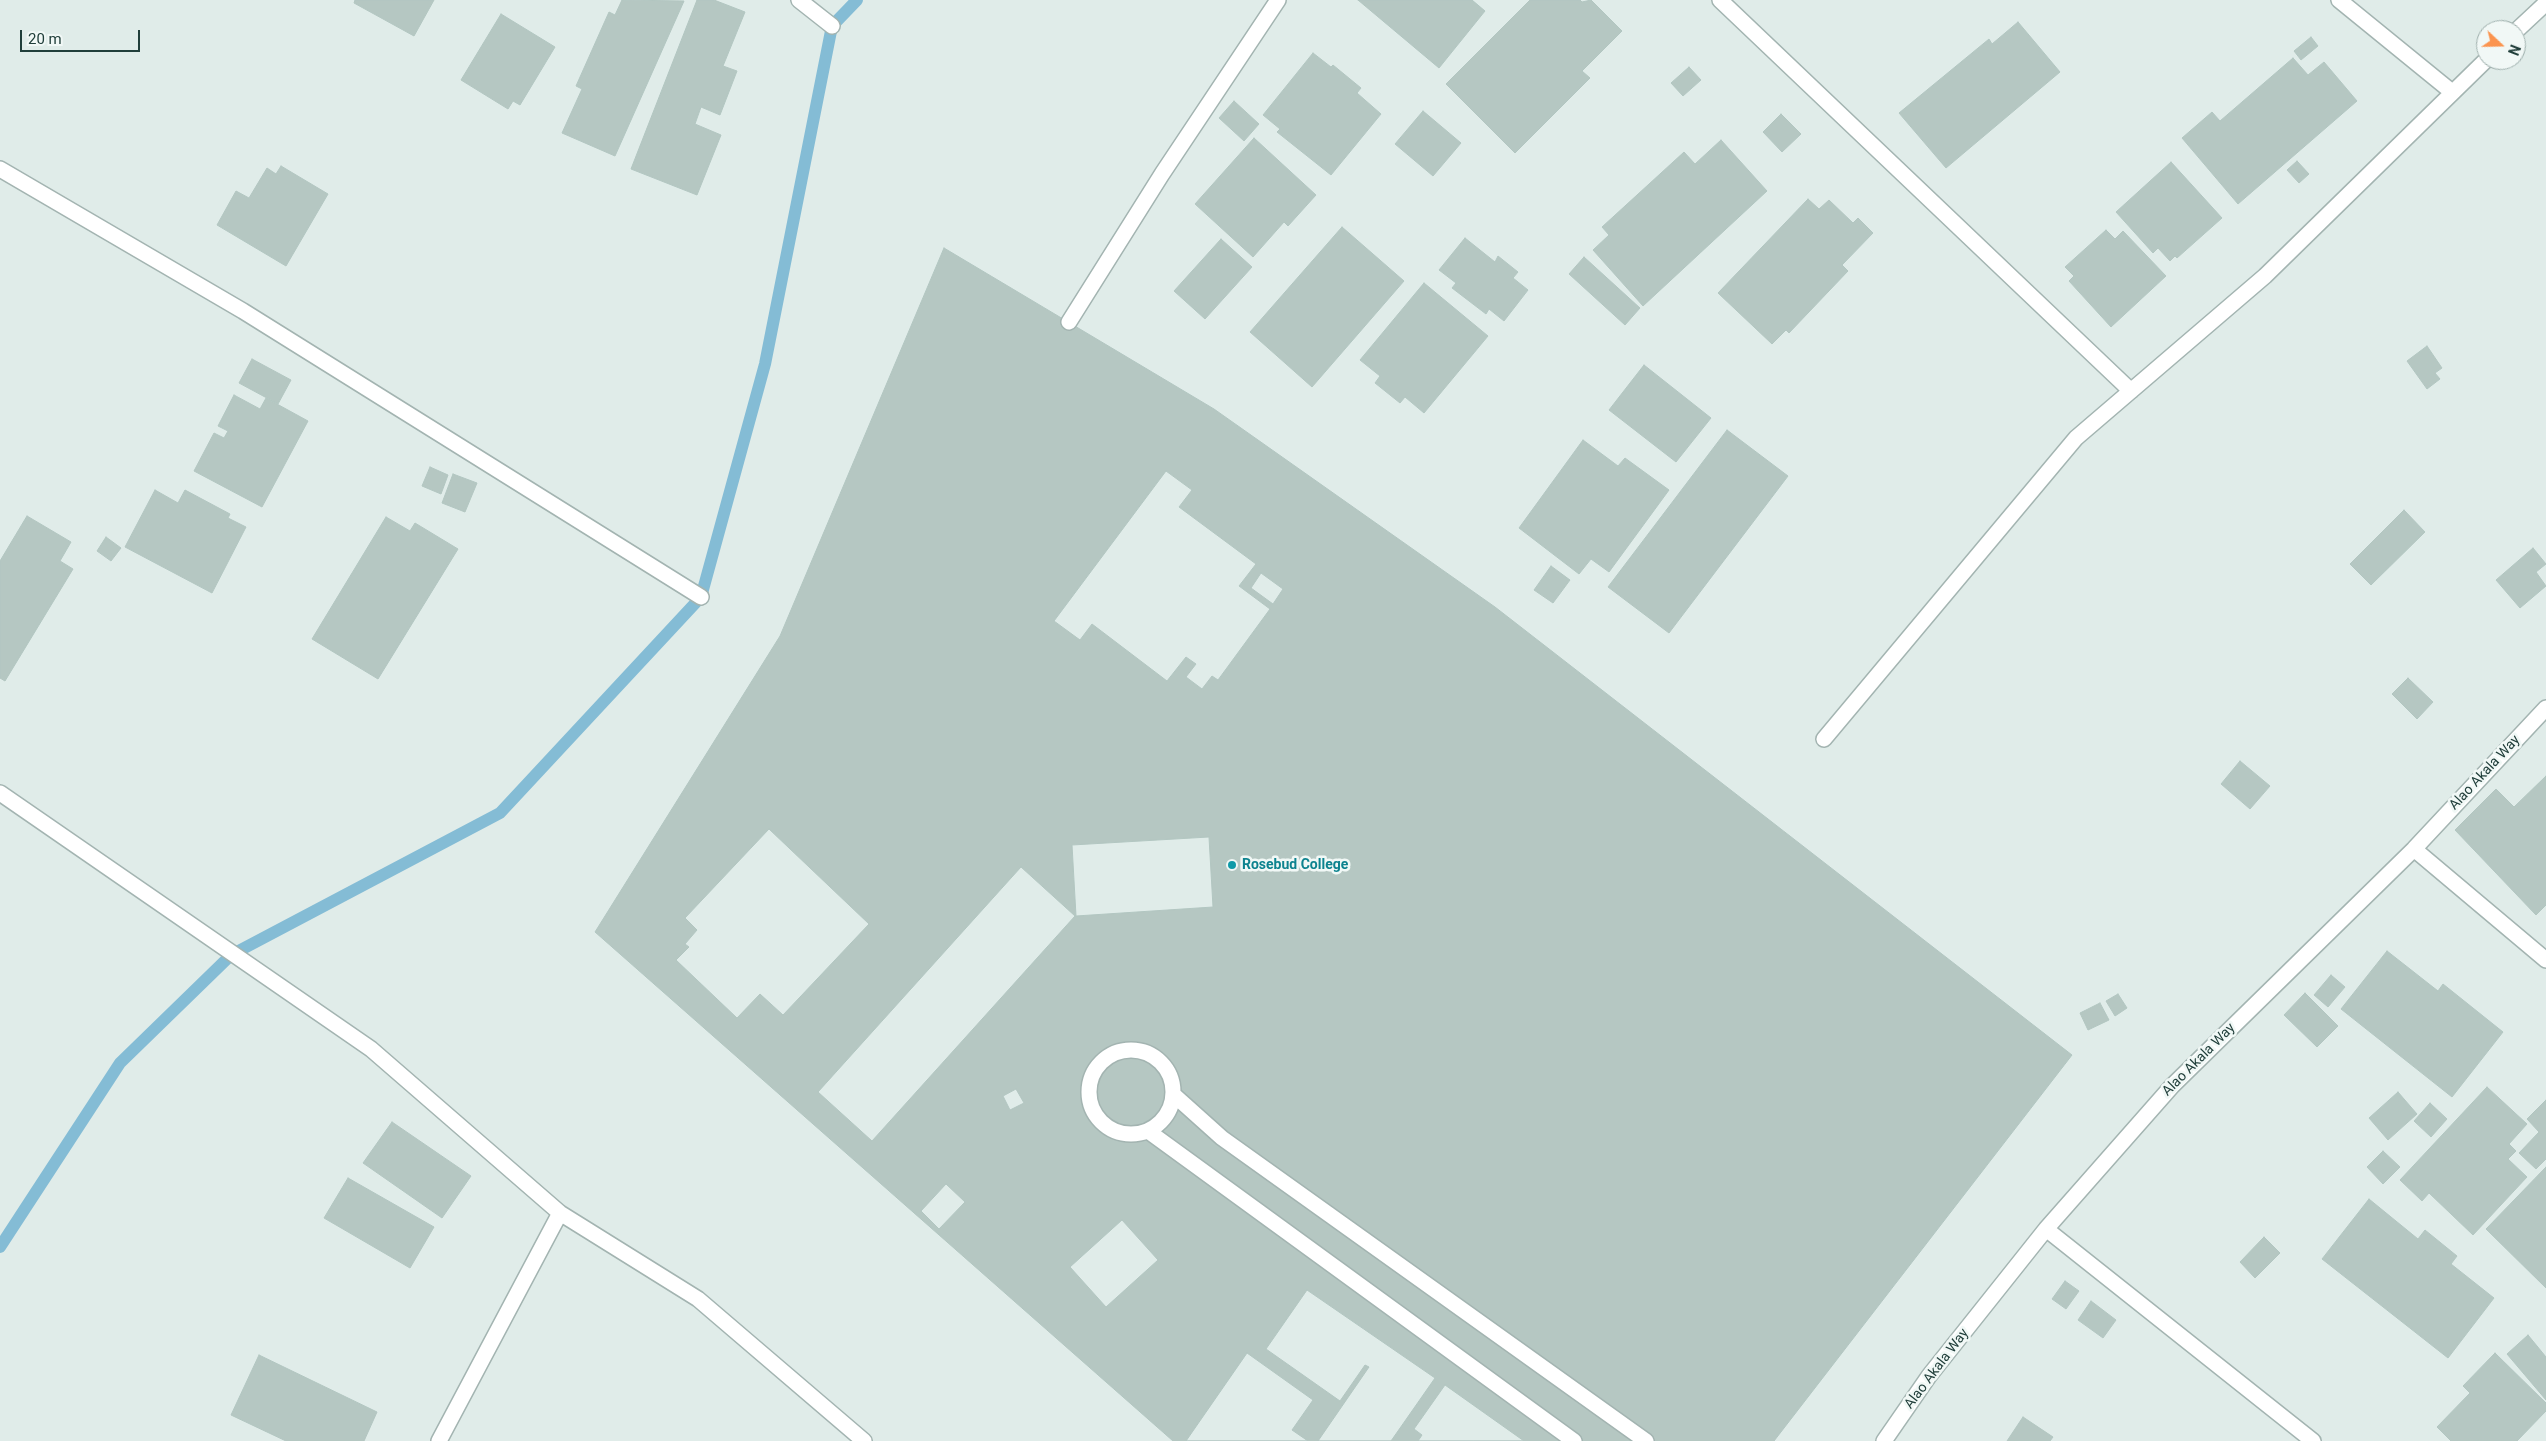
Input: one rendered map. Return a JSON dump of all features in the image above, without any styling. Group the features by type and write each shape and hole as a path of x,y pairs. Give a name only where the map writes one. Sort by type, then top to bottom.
{"street":[{"path":"799,0 832,26"},
{"path":"1069,322 1162,174 1278,0"},
{"path":"1720,0 2131,391"},
{"path":"2338,0 2452,92"},
{"path":"2526,21 2546,2"},
{"path":"1824,739 2076,438 2265,276 2476,69"},
{"path":"0,169 243,311 701,597"},
{"name":"Alao Akala Way","path":"1884,1441 1930,1376 2046,1229 2172,1086 2414,849 2546,708"},
{"path":"0,793 371,1049 560,1213 698,1299 864,1441"},
{"path":"2414,849 2546,960"},
{"path":"1135,1049 1156,1057 1170,1074 1174,1095 1165,1116 1148,1131 1126,1134 1105,1126 1092,1109 1088,1087 1096,1066 1114,1052 1135,1049"},
{"path":"1174,1095 1222,1138 1646,1441"},
{"path":"1148,1131 1574,1441"},
{"path":"439,1441 560,1213"},
{"path":"2046,1229 2313,1441"}],"building":[{"path":"355,0 434,0 414,36 354,3"},
{"path":"622,0 684,1 615,156 562,133 582,89 576,86 609,12 615,15"},
{"path":"697,0 714,0 745,12 723,66 737,71 720,115 701,107 695,124 721,135 697,195 631,169"},
{"path":"1358,0 1472,0 1485,11 1439,68"},
{"path":"1530,0 1580,0 1582,2 1591,0 1622,31 1582,71 1590,78 1515,153 1446,84"},
{"path":"501,14 555,47 520,105 513,101 508,109 461,80"},
{"path":"2018,22 2060,72 1946,168 1899,113 1989,39 1992,44"},
{"path":"2311,37 2318,46 2301,60 2294,51"},
{"path":"1313,53 1331,67 1333,65 1361,88 1357,93 1381,114 1331,175 1277,132 1280,129 1263,115"},
{"path":"2293,58 2308,75 2324,62 2357,101 2238,204 2182,138 2212,112 2220,121"},
{"path":"1689,67 1701,80 1683,96 1671,83"},
{"path":"1234,101 1259,124 1244,141 1219,118"},
{"path":"1423,111 1461,143 1433,176 1395,144"},
{"path":"1781,114 1801,134 1782,152 1763,132"},
{"path":"1254,138 1316,195 1288,226 1284,222 1253,257 1195,204"},
{"path":"1721,140 1767,191 1643,306 1593,250 1609,235 1602,227 1684,152 1695,164"},
{"path":"2297,161 2309,174 2299,183 2287,170"},
{"path":"2171,162 2222,218 2177,258 2175,256 2170,261 2158,248 2153,253 2116,212"},
{"path":"281,166 328,194 286,266 217,225 236,191 249,198 267,168 276,174"},
{"path":"1808,199 1819,209 1829,200 1853,223 1858,218 1873,233 1842,265 1848,271 1789,333 1786,330 1772,344 1718,293"},
{"path":"1342,227 1404,281 1312,387 1250,332"},
{"path":"2106,230 2115,239 2123,231 2166,276 2111,327 2069,281 2074,276 2065,267"},
{"path":"1465,238 1495,262 1498,256 1518,272 1513,278 1528,290 1504,321 1489,309 1486,314 1452,288 1456,283 1439,270"},
{"path":"1221,239 1252,267 1205,319 1174,291"},
{"name":"Rosebud College","path":"944,248 1214,409 1495,607 2072,1055 1774,1441 1173,1441 595,932 780,636"},
{"path":"1584,257 1640,308 1625,325 1569,274"},
{"path":"1424,283 1488,336 1424,413 1405,397 1400,403 1375,383 1380,376 1360,360"},
{"path":"2427,346 2442,368 2435,373 2440,379 2427,389 2407,361"},
{"path":"252,359 291,380 278,404 239,383"},
{"path":"1644,365 1711,418 1676,462 1609,410"},
{"path":"234,395 260,409 266,398 308,421 262,507 194,471 214,433 224,438 228,431 218,426"},
{"path":"1727,430 1788,476 1669,633 1608,587"},
{"path":"1583,440 1618,466 1625,458 1669,490 1609,572 1591,559 1579,574 1519,528"},
{"path":"430,467 448,475 441,494 422,486"},
{"path":"1166,471 1192,490 1179,507 1256,564 1239,586 1270,609 1218,680 1212,676 1202,689 1186,677 1196,664 1186,657 1167,681 1092,624 1080,640 1054,621"},
{"path":"453,474 477,483 465,512 442,503"},
{"path":"155,490 178,503 185,490 230,514 228,518 246,527 212,593 125,547"},
{"path":"2404,510 2425,532 2371,585 2350,564"},
{"path":"27,516 71,542 60,561 73,569 5,681 0,678 0,561"},
{"path":"386,517 410,531 415,523 458,549 378,679 312,639"},
{"path":"106,537 121,548 111,561 97,551"},
{"path":"2533,548 2546,564 2536,572 2546,586 2520,608 2496,580"},
{"path":"1551,566 1570,580 1553,603 1534,590"},
{"path":"1261,573 1283,589 1273,604 1251,588"},
{"path":"2408,678 2433,702 2417,719 2392,694"},
{"path":"2240,761 2270,786 2250,809 2221,784"},
{"path":"2546,776 2546,905 2536,915 2455,830 2496,789 2514,807"},
{"path":"769,829 869,924 783,1015 760,994 737,1018 676,960 689,947 685,944 697,930 685,918"},
{"path":"1209,837 1213,907 1076,916 1072,845"},
{"path":"1021,867 1075,916 872,1141 818,1092"},
{"path":"2387,951 2438,991 2443,984 2503,1032 2452,1097 2341,1009"},
{"path":"2331,975 2345,987 2328,1007 2314,995"},
{"path":"2305,993 2338,1026 2317,1047 2284,1015"},
{"path":"2118,994 2127,1008 2115,1016 2106,1001"},
{"path":"2100,1003 2109,1020 2088,1030 2080,1013"},
{"path":"2487,1087 2527,1124 2509,1144 2516,1151 2508,1159 2527,1177 2473,1235 2429,1193 2422,1201 2400,1180"},
{"path":"1016,1089 1024,1103 1010,1110 1003,1096"},
{"path":"2398,1092 2417,1114 2388,1140 2369,1118"},
{"path":"2546,1100 2546,1159 2536,1169 2519,1153 2539,1132 2527,1119"},
{"path":"2430,1103 2447,1119 2431,1137 2414,1121"},
{"path":"392,1122 471,1176 442,1218 363,1163"},
{"path":"2383,1151 2400,1167 2383,1184 2367,1167"},
{"path":"2546,1167 2546,1288 2486,1229"},
{"path":"348,1178 434,1227 410,1268 324,1218"},
{"path":"946,1184 965,1202 939,1229 921,1211"},
{"path":"2369,1199 2418,1239 2425,1230 2457,1256 2451,1264 2494,1298 2448,1358 2322,1259"},
{"path":"1122,1220 1158,1260 1106,1307 1070,1267"},
{"path":"2264,1237 2280,1253 2255,1278 2240,1262"},
{"path":"2065,1281 2079,1291 2066,1309 2052,1299"},
{"path":"1307,1290 1435,1378 1391,1441 1318,1441 1369,1367 1365,1365 1340,1401 1266,1349"},
{"path":"2091,1301 2116,1320 2103,1338 2078,1320"},
{"path":"2528,1335 2546,1357 2546,1400 2507,1354"},
{"path":"1247,1353 1313,1400 1292,1430 1308,1441 1186,1441"},
{"path":"2495,1353 2546,1403 2546,1411 2517,1441 2451,1441 2437,1427 2470,1393 2463,1386"},
{"path":"259,1355 377,1412 364,1441 286,1441 231,1415"},
{"path":"1445,1385 1524,1441 1418,1441 1422,1435 1414,1429"},
{"path":"2023,1417 2053,1437 2050,1441 2007,1441"}],"waterway":[{"path":"0,1247 120,1063 231,955 500,813 701,597 765,364 832,26 857,0"}],"place":[{"name":"Rosebud College","path":"1232,865"}]}
